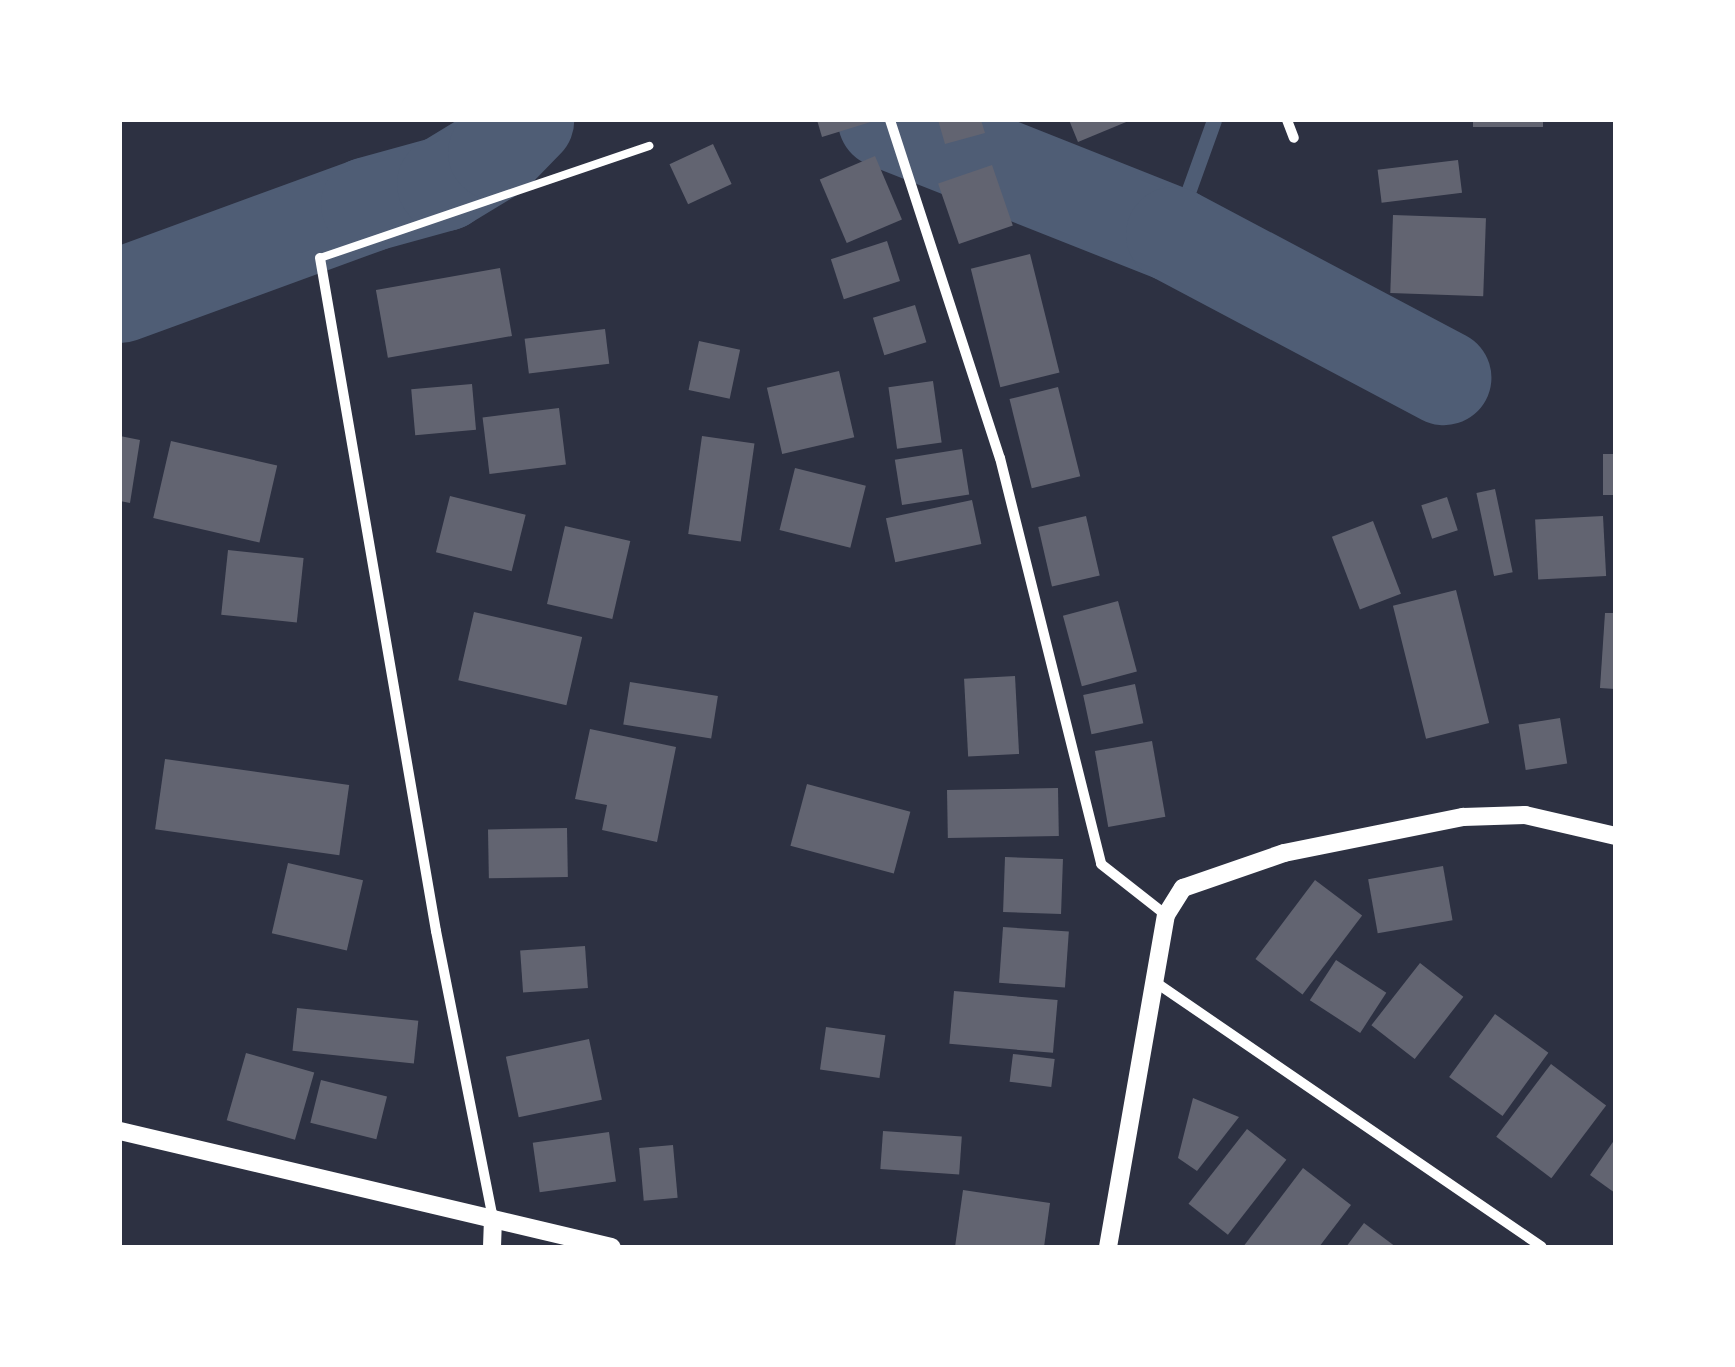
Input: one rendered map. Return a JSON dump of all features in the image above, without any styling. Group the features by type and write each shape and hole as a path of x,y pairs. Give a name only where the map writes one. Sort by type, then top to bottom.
{"street":[{"path":"890,120 1000,458 1101,864 1166,915"},
{"path":"1287,120 1294,138"},
{"path":"320,258 493,1219 492,1247"},
{"path":"1108,1247 1158,984 1166,915 1184,888 1210,874 1462,817 1524,814 1615,836"},
{"path":"1158,984 1542,1247"},
{"path":"120,1131 612,1247"}],"lane":[{"path":"320,258 649,146"}],"building":[{"path":"817,120 874,120 874,121 822,137"},
{"path":"938,120 981,120 985,133 945,144"},
{"path":"1069,120 1131,120 1078,142"},
{"path":"1473,120 1543,120 1543,127 1473,127"},
{"path":"713,144 732,184 688,204 669,164"},
{"path":"875,156 902,220 847,243 820,179"},
{"path":"1458,160 1462,193 1382,203 1378,170"},
{"path":"992,165 1013,226 959,244 938,184"},
{"path":"1393,215 1486,218 1483,296 1390,293"},
{"path":"887,241 900,281 844,299 831,259"},
{"path":"1030,254 1060,372 1000,387 971,269"},
{"path":"500,268 512,336 388,358 376,290"},
{"path":"915,305 926,342 884,355 873,318"},
{"path":"605,329 609,364 529,374 525,339"},
{"path":"699,341 740,350 730,399 689,390"},
{"path":"839,371 854,437 782,454 767,388"},
{"path":"933,381 942,442 897,449 888,387"},
{"path":"472,384 476,430 415,435 411,389"},
{"path":"1058,387 1080,476 1032,488 1009,399"},
{"path":"559,408 566,465 490,474 483,417"},
{"path":"120,436 140,440 130,503 120,501"},
{"path":"702,436 754,443 741,541 688,534"},
{"path":"171,441 277,466 259,542 153,518"},
{"path":"962,449 969,494 902,505 895,460"},
{"path":"1603,454 1615,454 1615,495 1603,495"},
{"path":"795,468 866,486 850,548 780,530"},
{"path":"1495,489 1513,572 1494,576 1476,493"},
{"path":"450,496 526,515 512,571 436,552"},
{"path":"1447,497 1458,530 1432,539 1421,505"},
{"path":"972,500 981,544 895,562 886,518"},
{"path":"1086,516 1100,575 1052,586 1038,527"},
{"path":"1603,516 1606,576 1538,579 1535,520"},
{"path":"1373,521 1401,594 1360,610 1332,537"},
{"path":"565,526 630,541 612,619 547,604"},
{"path":"228,550 304,558 297,623 221,615"},
{"path":"1456,590 1489,723 1426,739 1393,606"},
{"path":"1118,601 1137,672 1082,686 1063,616"},
{"path":"474,612 582,637 566,705 458,680"},
{"path":"1605,613 1615,613 1615,689 1600,688"},
{"path":"1015,676 1019,754 968,757 964,679"},
{"path":"630,682 718,696 711,738 623,724"},
{"path":"1135,684 1143,723 1091,734 1083,695"},
{"path":"1560,718 1567,763 1526,770 1519,725"},
{"path":"590,729 676,747 657,842 602,830 607,805 575,799"},
{"path":"1152,741 1165,817 1108,827 1095,751"},
{"path":"165,759 349,785 339,855 155,829"},
{"path":"807,784 910,812 894,874 790,846"},
{"path":"1058,788 1059,836 948,838 947,790"},
{"path":"567,828 568,877 489,878 488,829"},
{"path":"1005,857 1063,859 1061,914 1003,912"},
{"path":"288,863 363,880 347,950 272,933"},
{"path":"1443,866 1453,920 1378,933 1368,879"},
{"path":"1315,880 1362,916 1303,995 1255,959"},
{"path":"1003,927 1069,932 1065,987 999,983"},
{"path":"585,946 588,988 523,992 520,951"},
{"path":"1336,960 1386,993 1360,1033 1310,1000"},
{"path":"1420,963 1463,997 1415,1059 1371,1025"},
{"path":"954,991 1058,1000 1053,1053 949,1044"},
{"path":"297,1008 418,1021 414,1064 293,1051"},
{"path":"1495,1014 1548,1053 1503,1116 1449,1077"},
{"path":"826,1027 885,1035 879,1078 820,1070"},
{"path":"589,1039 602,1100 519,1117 506,1057"},
{"path":"246,1053 314,1073 295,1140 227,1120"},
{"path":"1013,1054 1055,1059 1051,1087 1010,1082"},
{"path":"1551,1064 1606,1106 1551,1178 1496,1137"},
{"path":"321,1080 387,1096 376,1139 310,1123"},
{"path":"1193,1098 1239,1117 1197,1171 1178,1158"},
{"path":"1247,1129 1286,1160 1228,1235 1189,1204"},
{"path":"883,1131 962,1137 959,1174 880,1169"},
{"path":"609,1132 616,1182 540,1192 533,1143"},
{"path":"1615,1139 1615,1193 1590,1175"},
{"path":"673,1145 678,1198 644,1201 639,1148"},
{"path":"1303,1168 1351,1205 1319,1247 1243,1247"},
{"path":"963,1190 1050,1203 1044,1247 955,1247"},
{"path":"1364,1223 1396,1247 1346,1247"}],"waterway":[{"path":"120,295 368,204 444,183 495,152 526,120"},
{"path":"885,120 1173,234 1443,377"},
{"path":"1173,234 1214,120"}]}
